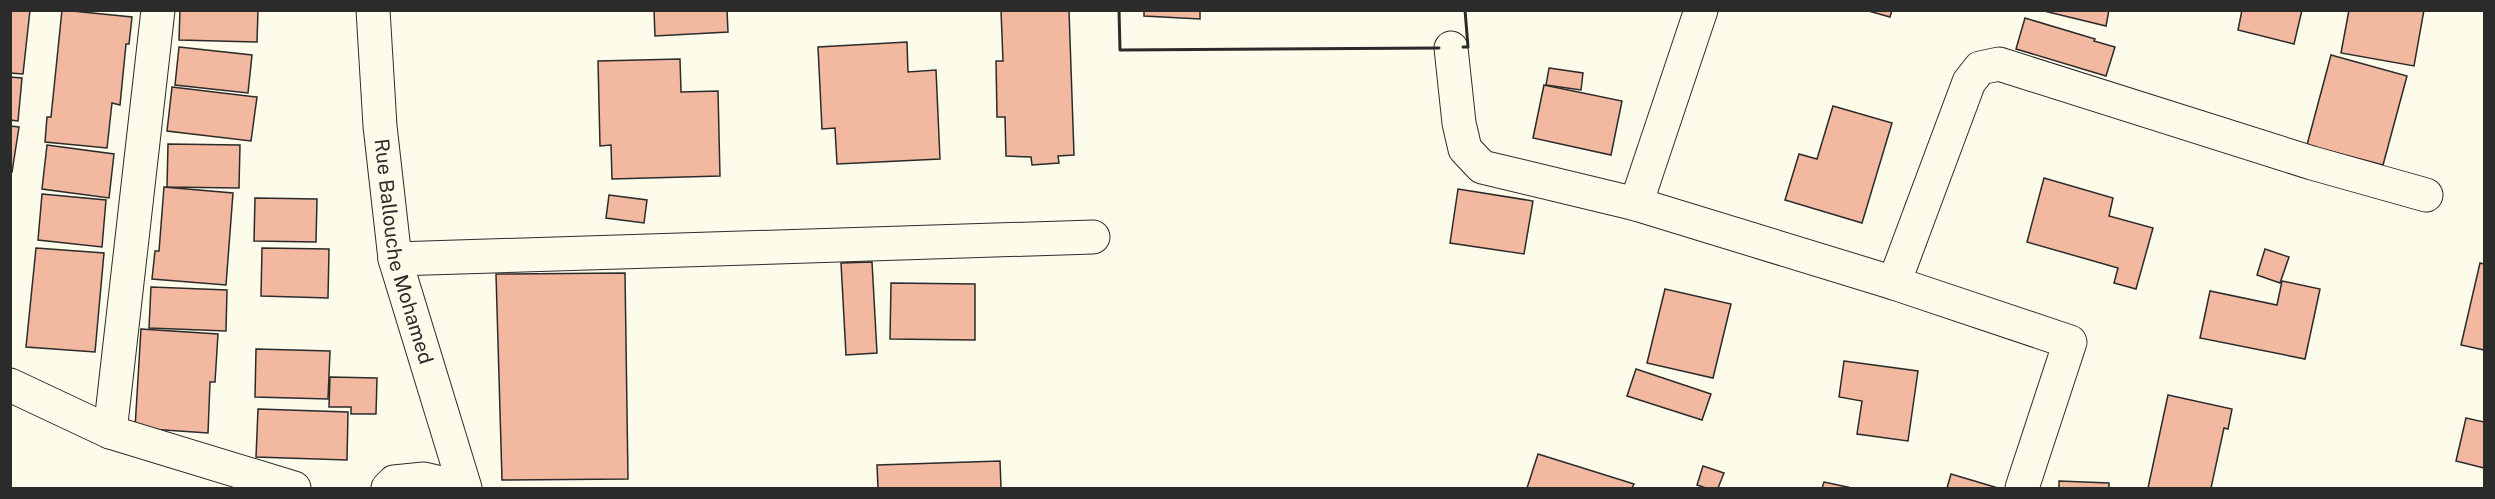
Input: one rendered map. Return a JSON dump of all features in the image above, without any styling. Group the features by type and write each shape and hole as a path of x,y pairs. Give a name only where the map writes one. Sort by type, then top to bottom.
{"street":[{"path":"110,432 158,10"},
{"name":"Rue Ballouche Mohamed","path":"374,10 380,126 395,259 464,489"},
{"path":"1636,204 1701,10"},
{"path":"1450,48 1459,123 1465,149 1482,167 1636,204 1894,283 2070,342 2022,489"},
{"path":"1894,283 1969,82 1980,68 1999,64 2312,163 2426,195"},
{"path":"395,259 1093,237"},
{"path":"10,385 110,432 294,489"},
{"path":"388,489 394,482 424,479 464,489"}],"building":[{"path":"10,10 30,10 23,74 10,73"},
{"path":"62,10 132,17 129,44 126,44 120,105 112,103 107,148 45,142 47,117 51,117"},
{"path":"180,10 258,10 257,42 179,40"},
{"path":"654,10 727,10 728,32 655,36"},
{"path":"1001,10 1069,10 1074,155 1058,156 1059,163 1032,165 1031,157 1006,156 1005,117 997,117 996,61 1003,61"},
{"path":"1144,10 1200,10 1200,19 1144,16"},
{"path":"1865,10 1892,10 1890,17"},
{"path":"2040,10 2109,10 2106,26"},
{"path":"2242,10 2302,10 2294,44 2238,30"},
{"path":"2349,10 2424,10 2414,66 2341,53"},
{"path":"2025,18 2115,47 2106,76 2016,49"},
{"path":"907,42 908,72 936,70 940,159 837,164 835,128 822,129 818,47"},
{"path":"179,47 252,55 248,93 175,85"},
{"path":"2331,55 2407,76 2383,165 2307,145"},
{"path":"680,59 681,92 718,91 720,176 612,179 611,145 600,146 598,61"},
{"path":"1549,68 1583,73 1581,90 1546,85"},
{"path":"10,77 22,78 18,121 10,120"},
{"path":"1544,85 1622,101 1611,155 1533,138"},
{"path":"172,87 257,97 251,141 167,131"},
{"path":"1833,106 1892,123 1862,223 1785,200 1799,154 1817,159"},
{"path":"10,126 19,127 12,172 10,172"},
{"path":"168,144 240,145 239,188 167,187"},
{"path":"47,145 114,154 109,198 42,189"},
{"path":"2044,178 2113,198 2109,216 2153,228 2136,289 2114,283 2118,268 2027,242"},
{"path":"164,187 233,193 226,285 152,279 155,251 159,251"},
{"path":"1458,189 1533,201 1524,254 1450,243"},
{"path":"42,194 106,200 102,247 38,240"},
{"path":"609,195 647,200 644,223 606,218"},
{"path":"255,198 317,199 316,242 254,241"},
{"path":"36,248 104,253 95,352 26,347"},
{"path":"262,248 329,249 328,298 261,296"},
{"path":"2265,249 2289,257 2280,283 2257,275"},
{"path":"872,262 877,353 846,355 841,263"},
{"path":"2480,263 2484,264 2484,350 2461,345"},
{"path":"625,273 628,479 502,480 496,274"},
{"path":"2282,281 2320,289 2305,359 2200,338 2210,291 2277,305"},
{"path":"891,283 975,284 975,340 890,339"},
{"path":"151,287 227,290 226,331 149,328"},
{"path":"1665,289 1731,304 1713,378 1647,363"},
{"path":"141,329 218,334 215,382 210,382 208,433 135,428"},
{"path":"256,349 330,351 328,399 255,397"},
{"path":"1844,361 1918,371 1908,441 1857,434 1862,401 1839,397"},
{"path":"1636,369 1711,394 1702,420 1627,396"},
{"path":"330,377 377,378 376,414 351,414 351,407 329,407"},
{"path":"2168,395 2232,409 2228,429 2224,428 2211,488 2148,488"},
{"path":"258,409 348,412 347,460 256,457"},
{"path":"2466,418 2484,422 2484,468 2456,461"},
{"path":"1538,454 1634,484 1632,488 1527,488"},
{"path":"1000,461 1001,488 878,488 877,465"},
{"path":"1703,466 1724,473 1718,488 1697,485"},
{"path":"1951,474 1998,488 1947,488"},
{"path":"2059,481 2109,483 2109,488 2059,488"},
{"path":"1824,482 1852,488 1822,488"}],"wall":[{"path":"1119,10 1120,50 1439,48"},
{"path":"1463,47 1468,47 1465,10"}]}
